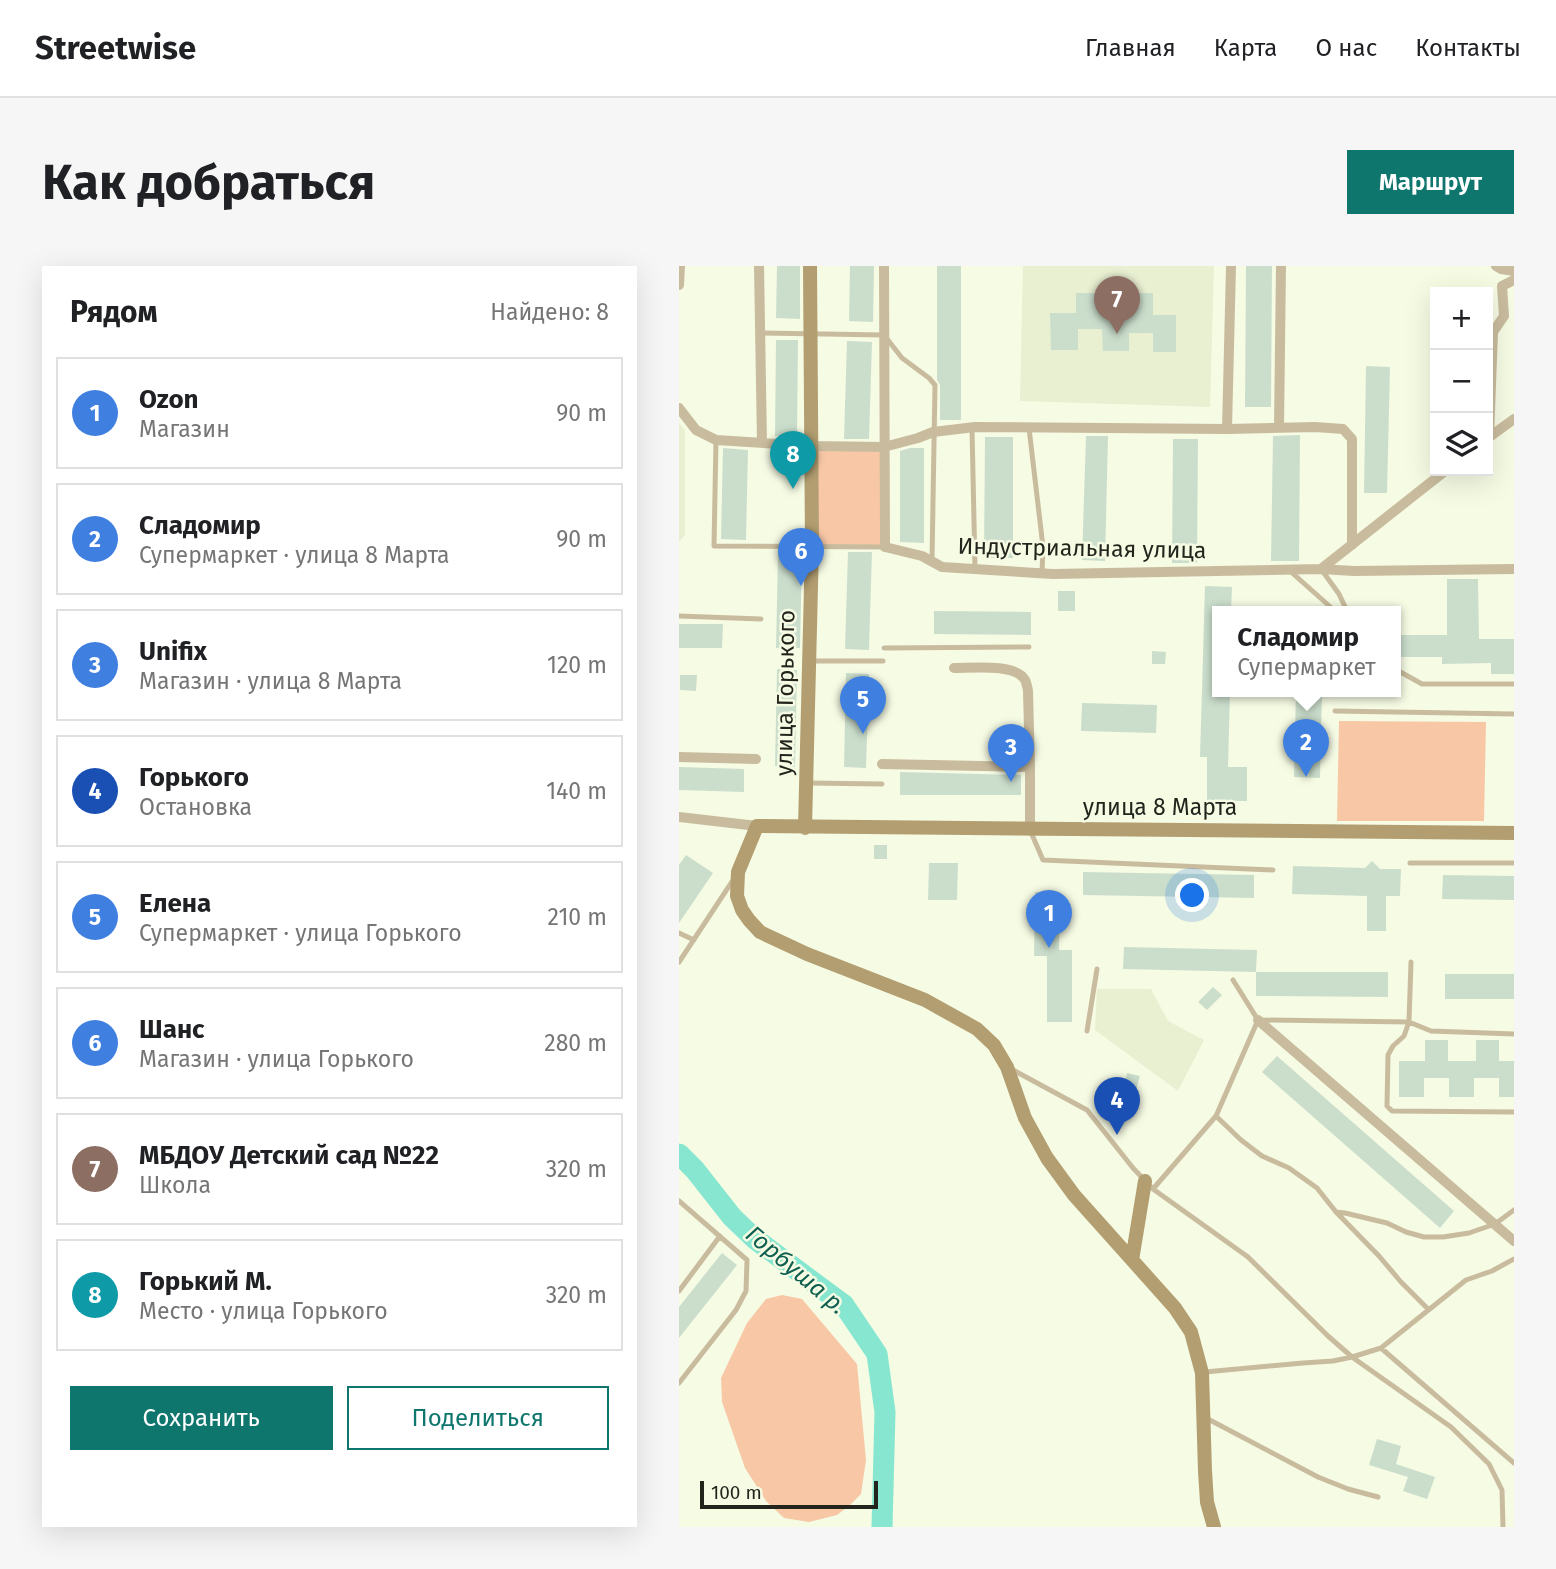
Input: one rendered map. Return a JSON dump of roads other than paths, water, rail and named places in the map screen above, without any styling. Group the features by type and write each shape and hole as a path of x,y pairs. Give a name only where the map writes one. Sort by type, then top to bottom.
{"street":[{"path":"679,285 680,266"},
{"path":"759,266 762,443"},
{"name":"улица Горького","path":"805,828 812,546 810,266"},
{"path":"884,266 885,547"},
{"path":"1227,429 1231,266"},
{"path":"1279,428 1281,266"},
{"path":"1496,266 1514,271"},
{"path":"1490,413 1493,332 1504,316 1502,286 1514,279"},
{"path":"679,408 696,430 716,440 811,446 884,447 933,432 972,428 1343,429 1352,439 1352,545"},
{"path":"1493,435 1514,419"},
{"path":"1321,569 1439,476"},
{"name":"Индустриальная улица","path":"885,547 922,556 942,567 1042,573 1514,569"},
{"path":"954,668 1006,669 1019,673 1026,680 1030,828"},
{"path":"679,757 757,759"},
{"path":"882,764 1030,767"},
{"path":"679,817 757,826 738,872 737,896 742,910 760,932 807,954 925,1000 977,1029 994,1045 1007,1067 1025,1118 1047,1158 1074,1195 1175,1308 1191,1332 1202,1373 1207,1502 1214,1527"},
{"name":"улица 8 Марта","path":"757,826 1514,833"},
{"path":"1258,1020 1514,1241"},
{"path":"1132,1261 1149,1185"}],"lane":[{"path":"760,333 884,335 902,358 935,385 932,561"},
{"path":"972,428 975,569"},
{"path":"1029,429 1043,547 1042,573"},
{"path":"716,440 714,546 885,547"},
{"path":"1321,569 1345,606"},
{"path":"1289,570 1329,606"},
{"path":"679,616 761,619"},
{"path":"884,648 1029,647"},
{"path":"808,661 883,661"},
{"path":"1401,672 1422,684 1514,684"},
{"path":"1335,711 1514,714"},
{"path":"806,783 882,784"},
{"path":"1030,828 1043,860 1273,870"},
{"path":"1411,863 1514,863"},
{"path":"679,962 738,872"},
{"path":"679,933 694,940"},
{"path":"1411,962 1409,1022 1404,1036 1388,1055 1387,1106 1392,1111 1514,1112"},
{"path":"1087,1031 1097,969"},
{"path":"1233,980 1258,1020"},
{"path":"1149,1185 1216,1116 1258,1020"},
{"path":"1258,1020 1409,1022 1431,1031 1514,1034"},
{"path":"1007,1067 1087,1110 1149,1185 1248,1257 1352,1357 1451,1427 1489,1464 1501,1490 1503,1527"},
{"path":"1216,1116 1262,1156 1289,1168 1317,1188 1336,1212 1428,1309"},
{"path":"679,1201 747,1260 746,1291 736,1310 679,1383"},
{"path":"1336,1212 1387,1223 1424,1237 1443,1237 1469,1233 1495,1224 1514,1210"},
{"path":"679,1291 720,1236"},
{"path":"1202,1373 1333,1361 1381,1348 1466,1280 1492,1271 1514,1259"},
{"path":"1381,1348 1514,1463"},
{"path":"1204,1416 1318,1477 1378,1497"}],"waterway":[{"name":"Горбуша р.","path":"679,1154 732,1217 755,1239 844,1305 877,1354 885,1412 882,1527"}],"place":[{"name":"МБДОУ Детский сад №22","path":"1117,334"},
{"name":"Горький М.","path":"793,489"},
{"name":"Шанс","path":"801,586"},
{"name":"Елена","path":"863,734"},
{"name":"Сладомир","path":"1306,777"},
{"name":"Unifix","path":"1011,782"},
{"name":"Ozon","path":"1049,948"},
{"name":"Горького","path":"1117,1135"}]}
